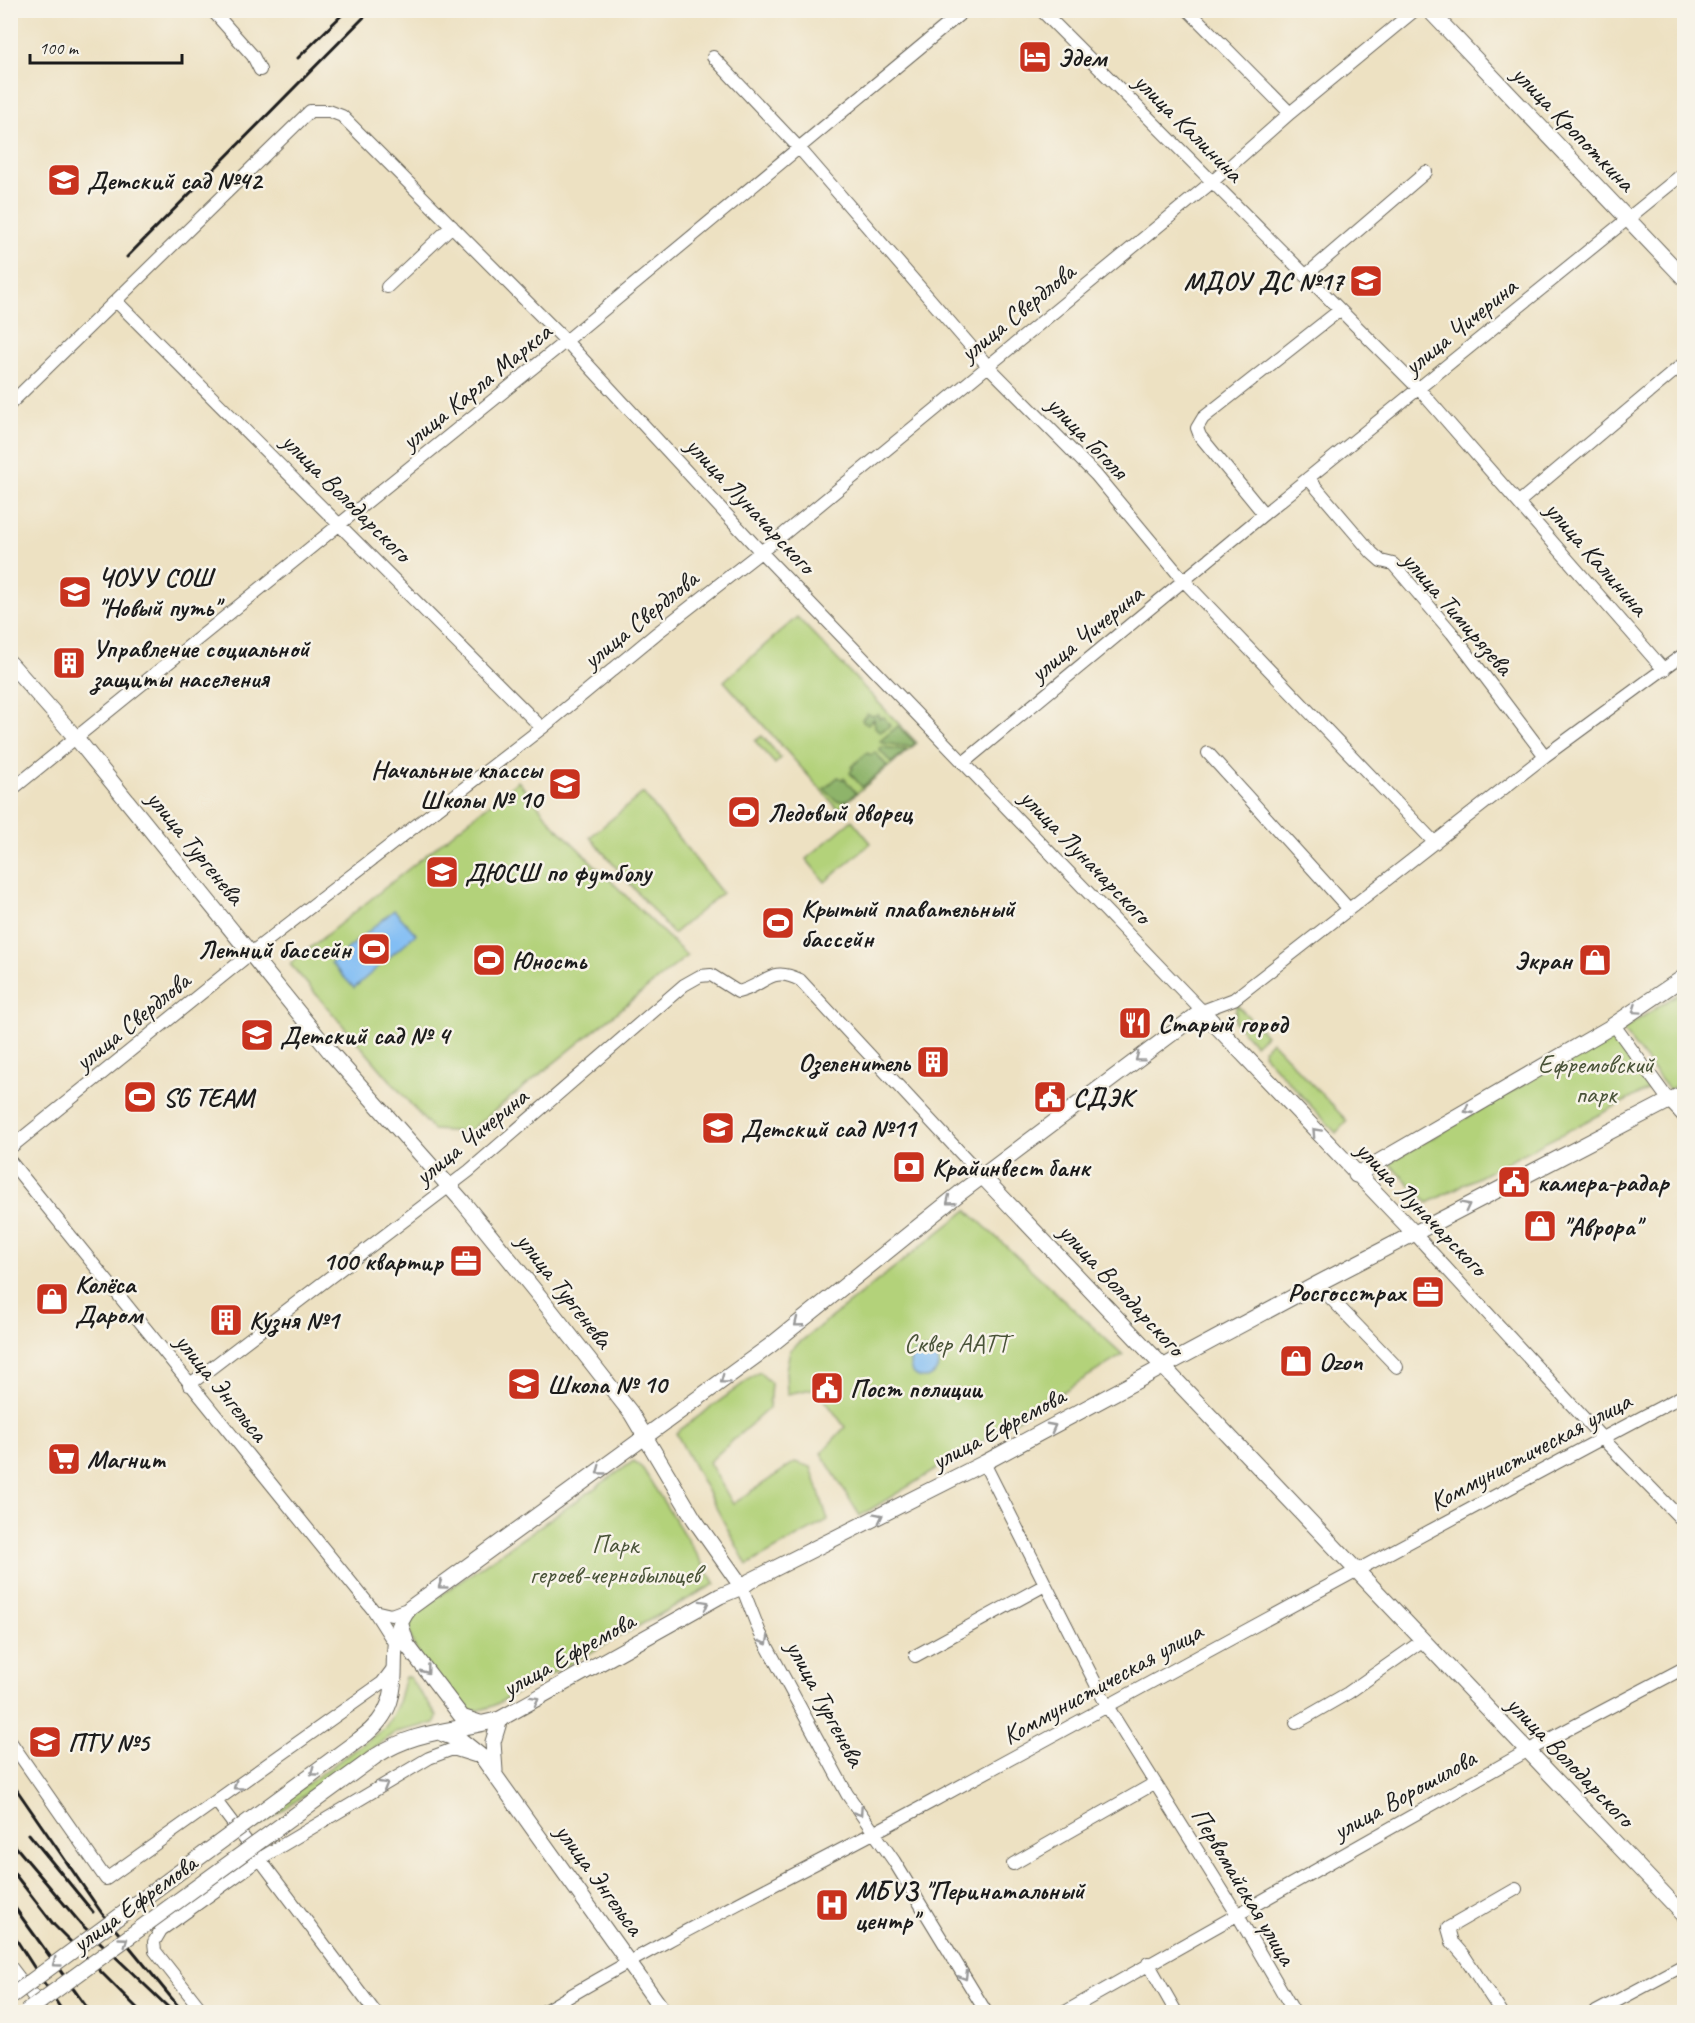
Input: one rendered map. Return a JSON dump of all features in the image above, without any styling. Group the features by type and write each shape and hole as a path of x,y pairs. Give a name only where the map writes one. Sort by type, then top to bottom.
{"main road":[{"name":"улица Кропоткина","path":"1430,10 1684,278"},
{"name":"улица Тургенева","path":"10,663 77,739 331,1053 448,1186 540,1297 647,1436 694,1519 742,1587"},
{"path":"1356,1175 1614,1025 1684,977"},
{"name":"улица Луначарского","path":"1202,1011 1356,1175 1414,1233"},
{"path":"496,1774 493,1742 499,1719 479,1723 462,1717 407,1644 402,1634 406,1613 771,1345 982,1176 1202,1011"},
{"name":"улица Ефремова","path":"26,2013 376,1756 403,1740 499,1719 720,1596 742,1587 984,1463 1317,1284 1684,1093"},
{"name":"улица Володарского","path":"982,1176 1684,1915"},
{"name":"улица Ефремова","path":"10,1997 362,1738 381,1720 388,1708 395,1684 395,1644 406,1613"},
{"name":"улица Энгельса","path":"434,1732 455,1737 469,1744 496,1774 629,1960 664,2013"}],"street":[{"path":"212,10 253,56 260,70"},
{"name":"улица Карла Маркса","path":"10,791 566,341 965,10"},
{"name":"улица Калинина","path":"1041,10 1419,389 1520,501 1664,670"},
{"path":"1188,10 1290,113"},
{"name":"улица Свердлова","path":"10,1148 251,953 542,728 761,552 1212,182 1290,113 1415,10"},
{"name":"улица Гоголя","path":"713,57 800,149 987,365 1096,475 1184,581 1435,843"},
{"name":"улица Луначарского","path":"117,302 310,111 329,111 342,116 566,341 761,552 1202,1011"},
{"path":"1305,276 1426,172"},
{"name":"улица Чичерина","path":"963,763 1264,514 1684,173"},
{"path":"387,286 452,226"},
{"path":"10,404 117,302"},
{"name":"улица Володарского","path":"117,302 542,728"},
{"path":"1264,514 1200,436 1197,428 1203,418 1340,310"},
{"name":"улица Калинина","path":"1520,501 1684,363"},
{"name":"улица Тимирязева","path":"1308,478 1372,553 1381,561 1393,564 1445,624 1545,756"},
{"path":"1202,1011 1234,999 1545,756 1684,654"},
{"path":"1208,753 1348,908"},
{"name":"улица Чичерина","path":"189,1385 469,1171 684,985 700,975 711,975 738,992 750,989 773,974 786,973"},
{"name":"улица Володарского","path":"786,973 800,980 982,1176"},
{"path":"1614,1025 1670,1102 1684,1117"},
{"name":"улица Энгельса","path":"10,1161 374,1611 395,1644"},
{"name":"улица Луначарского","path":"1414,1233 1602,1438 1684,1522"},
{"path":"1317,1284 1398,1367"},
{"name":"Коммунистическая улица","path":"543,2013 629,1960 874,1833 1354,1570 1684,1395"},
{"name":"Первомайская улица","path":"984,1463 1107,1706 1238,1914 1294,2013"},
{"path":"915,1656 1045,1585"},
{"name":"улица Тургенева","path":"742,1587 760,1633 848,1794 894,1861 987,2013"},
{"path":"374,1611 391,1616 406,1613"},
{"path":"351,1703 382,1676 387,1666 387,1645 374,1611"},
{"path":"1296,1723 1348,1693 1422,1641"},
{"name":"улица Ефремова","path":"10,1741 106,1879 385,1681 396,1660"},
{"name":"улица Ворошилова","path":"1065,2013 1148,1963 1527,1750 1684,1668"},
{"path":"204,2013 155,1951 154,1942 161,1930 261,1858 442,1751 467,1752 480,1759 496,1774"},
{"path":"1013,1864 1155,1783"},
{"path":"216,1801 261,1858 375,2013"},
{"path":"1501,2013 1466,1957 1452,1942 1448,1928 1516,1889"},
{"path":"1148,1963 1176,2013"},
{"path":"1596,2013 1684,1965"},
{"path":"10,1966 39,2004 40,2013"}],"green space":[{"path":"797,617 917,743 838,809 724,681"},
{"path":"867,714 873,716 878,714 879,718 884,717 890,726 880,732 875,727 874,719 868,724 863,722 862,719"},
{"path":"898,726 915,743 911,747 880,741"},
{"path":"762,736 781,758 775,764 755,741"},
{"path":"882,747 907,750 891,763 879,749"},
{"path":"875,752 887,766 862,787 850,773 853,768 851,767 867,753 871,755"},
{"path":"838,777 842,780 844,778 856,793 846,801 837,801 824,789"},
{"name":"Юность","path":"518,781 554,825 687,956 468,1132 433,1130 290,964"},
{"path":"643,793 722,893 673,934 590,837"},
{"path":"852,820 871,843 825,882 806,859"},
{"name":"Ефремовский парк","path":"1684,990 1684,1080 1669,1090 1622,1030"},
{"path":"1236,1004 1266,1035 1255,1045 1235,1022"},
{"name":"Ефремовский парк","path":"1609,1034 1651,1088 1428,1203 1389,1163"},
{"path":"1271,1041 1347,1121 1336,1133 1263,1054"},
{"name":"Сквер ААТТ","path":"967,1210 1123,1355 860,1516 821,1453 845,1427 816,1388 787,1394 786,1370 790,1350"},
{"path":"759,1372 771,1383 769,1408 709,1462 733,1504 795,1462 811,1467 828,1520 747,1565 676,1433"},
{"name":"Парк героев-чернобыльцев","path":"634,1461 643,1469 715,1584 493,1706 475,1711 458,1707 416,1651 411,1638 410,1626 413,1614"},
{"path":"405,1677 409,1677 437,1716 435,1723 396,1732 257,1828 253,1823 386,1727 397,1706"}],"water":[{"name":"Летний бассейн","path":"394,910 416,934 354,988 331,963"},
{"path":"924,1350 934,1354 938,1364 934,1374 924,1378 914,1374 910,1364 914,1354"}],"railway":[{"path":"298,58 347,10"},
{"path":"127,257 371,10"},
{"path":"10,1780 101,1912 183,2012"},
{"path":"29,1834 93,1912"},
{"path":"10,1840 81,1924 169,2008"},
{"path":"10,1868 54,1925 141,2012"},
{"path":"10,1901 90,2012"},
{"path":"10,1930 63,2012"}],"place":[{"name":"Эдем","path":"1035,57"},
{"name":"Детский сад №42","path":"64,180"},
{"name":"МДОУ ДС №17","path":"1366,281"},
{"name":"ЧОУУ СОШ \"Новый путь\"","path":"75,592"},
{"name":"Управление социальной защиты населения","path":"69,663"},
{"name":"Начальные классы Школы № 10","path":"565,784"},
{"name":"Ледовый дворец","path":"744,812"},
{"name":"ДЮСШ по футболу","path":"442,872"},
{"name":"Крытый плавательный бассейн","path":"778,923"},
{"name":"Летний бассейн","path":"374,949"},
{"name":"Юность","path":"489,960"},
{"name":"Экран","path":"1595,960"},
{"name":"Старый город","path":"1135,1023"},
{"name":"Детский сад № 4","path":"257,1035"},
{"name":"Озеленитель","path":"933,1062"},
{"name":"SG TEAM","path":"140,1097"},
{"name":"СДЭК","path":"1050,1097"},
{"name":"Детский сад №11","path":"718,1128"},
{"name":"Крайинвест банк","path":"909,1167"},
{"name":"камера-радар","path":"1514,1182"},
{"name":"\"Аврора\"","path":"1540,1226"},
{"name":"100 квартир","path":"466,1261"},
{"name":"Росгосстрах","path":"1428,1292"},
{"name":"Колёса Даром","path":"52,1299"},
{"name":"Кузня №1","path":"226,1320"},
{"name":"Ozon","path":"1296,1361"},
{"name":"Школа № 10","path":"524,1384"},
{"name":"Пост полиции","path":"827,1388"},
{"name":"Магнит","path":"64,1459"},
{"name":"ПТУ №5","path":"45,1742"},
{"name":"МБУЗ \"Перинатальный центр\"","path":"832,1905"}]}
